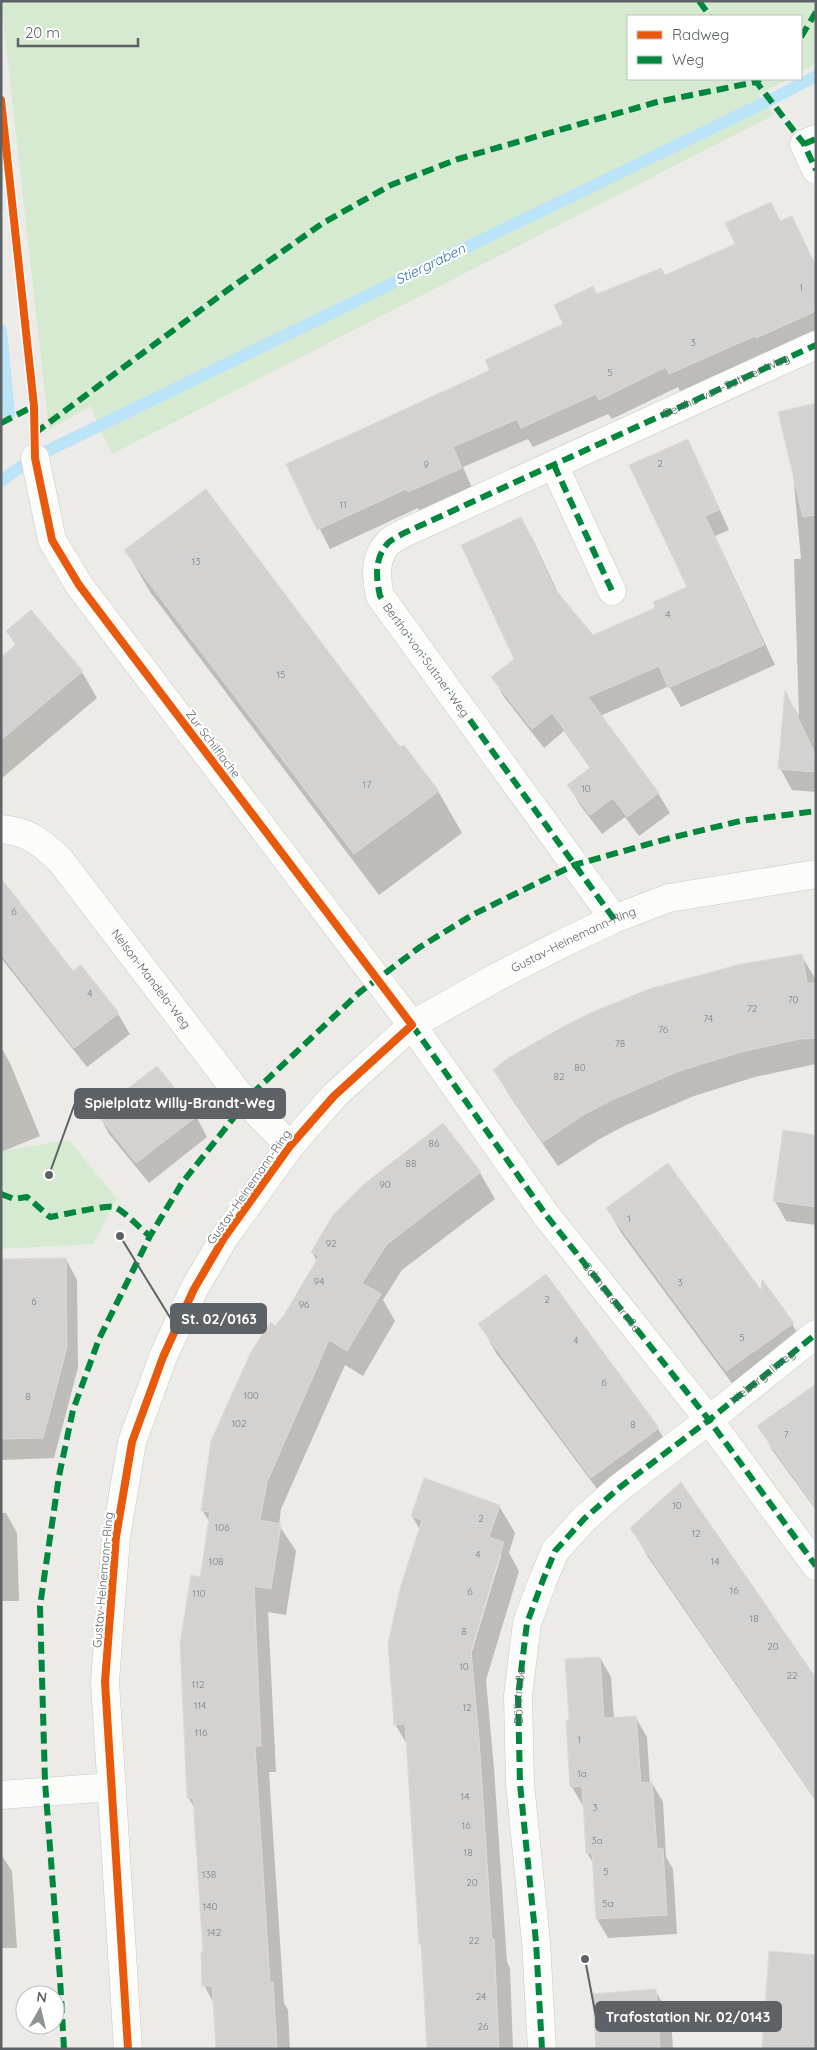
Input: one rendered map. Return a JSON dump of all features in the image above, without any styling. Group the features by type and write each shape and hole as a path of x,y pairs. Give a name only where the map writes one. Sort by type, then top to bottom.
{"street":[{"path":"810,142 816,170"},
{"name":"Bertha-von-Suttner-Weg","path":"614,918 380,596 376,578 378,560 388,543 396,538 554,464 816,346"},
{"name":"Zur Schilflache","path":"35,458 52,540 79,585 412,1025"},
{"path":"554,464 612,591"},
{"name":"Nelson-Mandela-Weg","path":"1,829 16,830 39,840 60,860 236,1092 290,1146"},
{"name":"Gustav-Heinemann-Ring","path":"128,2049 106,1682 116,1536 132,1442 163,1357 194,1289 224,1238 290,1146 334,1096 412,1025 495,978 614,918 669,898 816,874"},
{"name":"Schnurrestraße","path":"412,1025 546,1215 709,1420 816,1566"},
{"name":"Niebergallweg","path":"709,1420 816,1334"},
{"name":"Böllstraße","path":"542,2049 536,1942 520,1784 518,1696 527,1623 555,1551 584,1519 619,1488 709,1420"},
{"path":"1,1795 112,1787"}],"green space":[{"path":"1,1 816,1 816,64 802,71 802,15 627,15 627,80 787,80 758,95 774,115 112,454 90,406 49,430"},
{"path":"69,1140 117,1199 93,1244 1,1249 1,1151"}],"building":[{"path":"771,202 780,221 792,216 816,267 816,311 669,374 666,367 599,400 596,394 521,428 517,419 453,447 462,468 408,492 406,489 317,530 286,464 490,370 485,360 563,324 554,305 593,286 597,294 661,268 665,275 735,244 725,223"},
{"path":"816,403 816,515 803,517 778,412"},
{"path":"688,439 719,510 705,516 764,645 668,688 659,666 588,697 659,793 627,817 613,798 590,815 567,785 591,767 552,713 532,729 491,677 514,659 461,545 521,517 554,588 593,635 655,608 653,602 687,587 629,465"},
{"path":"206,489 400,747 404,745 439,791 354,854 124,550"},
{"path":"31,610 83,671 1,740 1,657 16,644 6,631"},
{"path":"785,690 816,756 816,772 778,769"},
{"path":"1,878 73,971 81,965 119,1013 74,1048 1,954"},
{"path":"802,954 807,983 816,983 816,1038 800,1039 741,1052 679,1071 612,1100 583,1115 543,1142 493,1070 508,1058 559,1029 588,1014 649,989 741,964"},
{"path":"157,1066 197,1116 136,1163 96,1113"},
{"path":"443,1123 481,1172 387,1244 362,1283 381,1294 347,1351 329,1340 267,1482 260,1520 281,1524 271,1589 254,1586 261,1746 255,1746 270,1982 273,1982 277,2049 216,2049 212,1986 202,1986 201,1952 203,1952 193,1798 187,1798 180,1644 191,1575 200,1577 210,1512 201,1511 211,1441 250,1354 270,1322 275,1326 284,1315 319,1256 311,1252 333,1215 364,1184"},
{"path":"783,1130 816,1135 816,1207 773,1201"},
{"path":"668,1163 761,1290 762,1279 794,1323 726,1371 606,1208"},
{"path":"66,1258 67,1347 43,1438 1,1439 1,1259"},
{"path":"546,1274 659,1428 591,1478 478,1324"},
{"path":"816,1384 816,1508 757,1426"},
{"path":"424,1478 500,1505 489,1537 504,1542 471,1651 479,1739 492,1939 494,1939 499,2049 427,2049 405,1724 394,1725 388,1643 401,1585 422,1520 411,1516"},
{"path":"681,1482 816,1678 816,1799 630,1528"},
{"path":"600,1657 604,1718 636,1716 641,1783 652,1782 657,1849 663,1848 667,1915 596,1919 592,1853 586,1853 582,1786 570,1787 566,1721 569,1720 565,1659"},
{"path":"769,1951 816,1955 816,2049 762,2049"},
{"path":"656,1989 660,2049 596,2049 592,1994"}],"waterway":[{"name":"Stiergraben","path":"45,452 816,76"},
{"path":"1,330 9,414"},
{"name":"Stiergraben","path":"1,481 26,463"}],"marked path":[{"path":"699,1 709,15"},
{"path":"802,35 816,12"},
{"path":"755,80 804,144 816,170"},
{"path":"35,433 229,289 323,223 391,185 458,159 657,102 759,80"},
{"path":"804,144 816,139"},
{"path":"614,919 380,596 377,575 380,555 388,543 404,533 816,345"},
{"path":"1,423 34,406"},
{"path":"554,465 612,591"},
{"path":"64,2049 45,1782 40,1606 59,1476 73,1410 99,1339 150,1236 182,1183 255,1091 360,992 420,947 474,914 574,865 670,838 740,821 816,811"},
{"path":"412,1025 546,1215 709,1420 816,1566"},
{"path":"1,1194 14,1199 27,1197 50,1217 93,1209 117,1208 150,1236"},
{"path":"542,2049 536,1942 520,1784 518,1696 527,1623 543,1580 555,1551 584,1519 619,1488 709,1420 816,1334"}],"cycle path":[{"path":"1,100 34,406 35,458 52,540 79,585 412,1025 334,1096 290,1146 224,1238 194,1289 163,1357 132,1442 116,1537 105,1682 128,2049"}],"place":[{"name":"Spielplatz Willy-Brandt-Weg","path":"49,1175"},
{"name":"St. 02/0163","path":"120,1236"},
{"name":"Trafostation Nr. 02/0143","path":"585,1959"}]}
